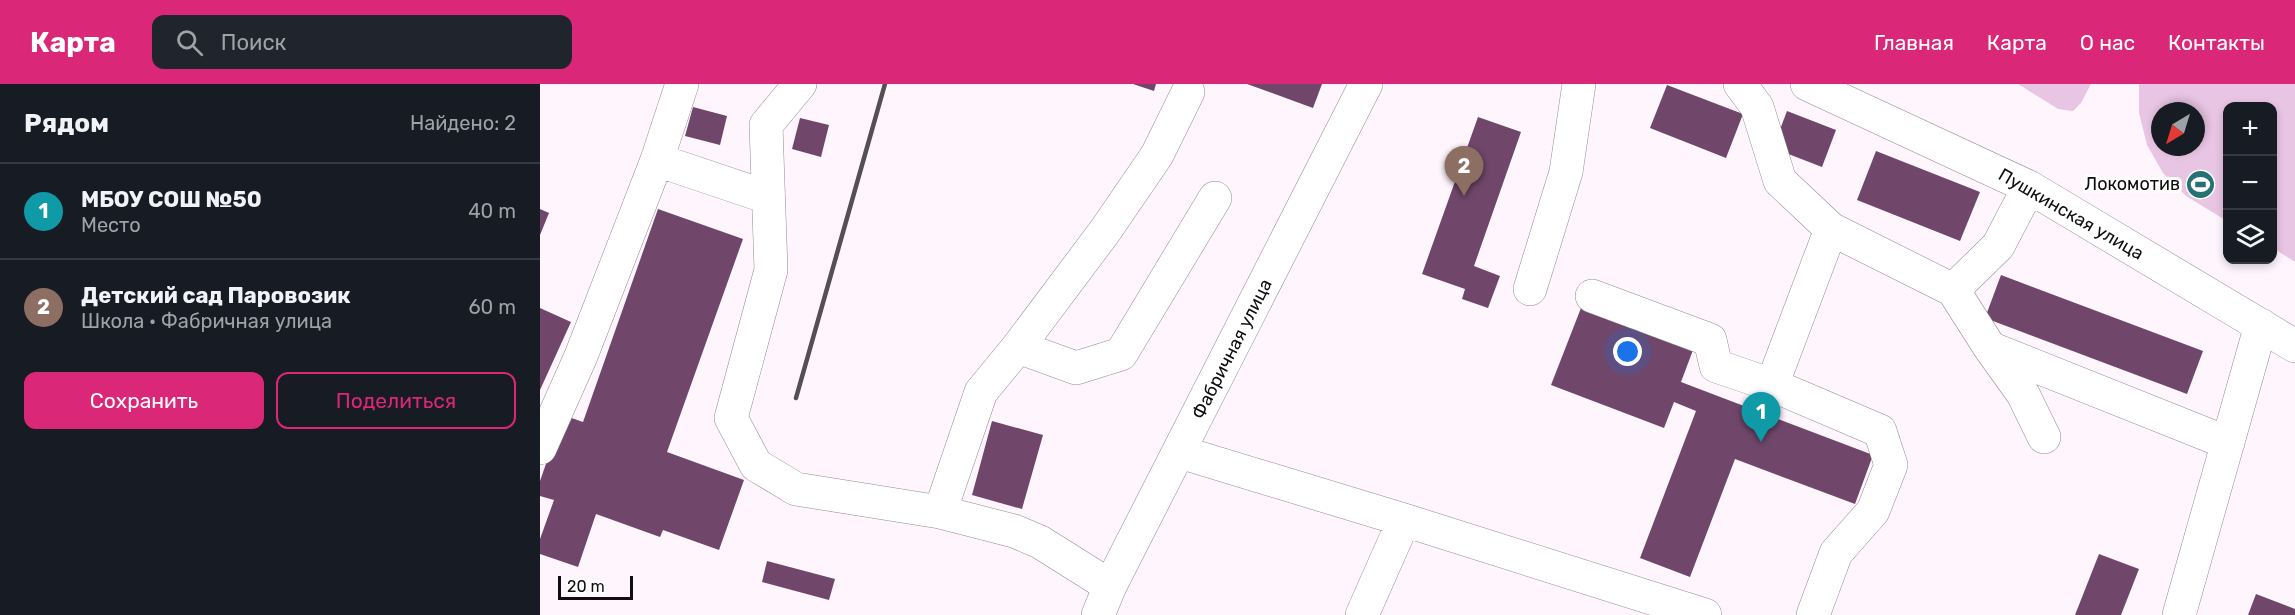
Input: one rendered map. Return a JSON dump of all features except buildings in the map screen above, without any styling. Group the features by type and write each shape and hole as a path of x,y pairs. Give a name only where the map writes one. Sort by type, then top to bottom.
{"street":[{"path":"540,448 581,356 657,160 682,84"},
{"path":"800,84 766,125 771,270 731,418 756,465 796,489 940,512 1014,531 1040,542 1104,601"},
{"name":"Фабричная улица","path":"1104,601 1366,84"},
{"path":"1530,289 1566,172 1579,84"},
{"path":"1740,84 1757,107 1780,181 1831,229 1953,290 2023,394 2044,437"},
{"name":"Пушкинская улица","path":"1807,84 2029,187 2295,346"},
{"path":"940,512 981,392 1018,347 1105,231 1157,155 1188,92"},
{"path":"657,160 767,197"},
{"path":"1953,290 1998,246 2029,187"},
{"path":"1018,347 1076,368 1121,354 1215,198"},
{"path":"1772,385 1831,229"},
{"path":"1592,296 1710,340 1716,366 1772,385 1880,431 1891,465 1873,511 1836,553 1814,615"},
{"path":"2179,615 2261,325"},
{"path":"1990,348 2228,443"},
{"path":"1180,452 1705,615"},
{"path":"1362,615 1404,520"}],"shaded area":[{"path":"2018,84 2091,84 2081,103 2073,111 2058,109"},
{"name":"Локомотив","path":"2139,84 2295,84 2295,262 2277,251 2277,102 2223,102 2223,219 2186,196 2163,173 2153,156 2205,156 2205,102 2151,102 2151,152 2139,113"}],"railway":[{"path":"796,398 885,84"}],"place":[{"name":"Локомотив","path":"2201,184"},
{"name":"Детский сад Паровозик","path":"1464,196"},
{"name":"МБОУ СОШ №50","path":"1761,442"}]}
